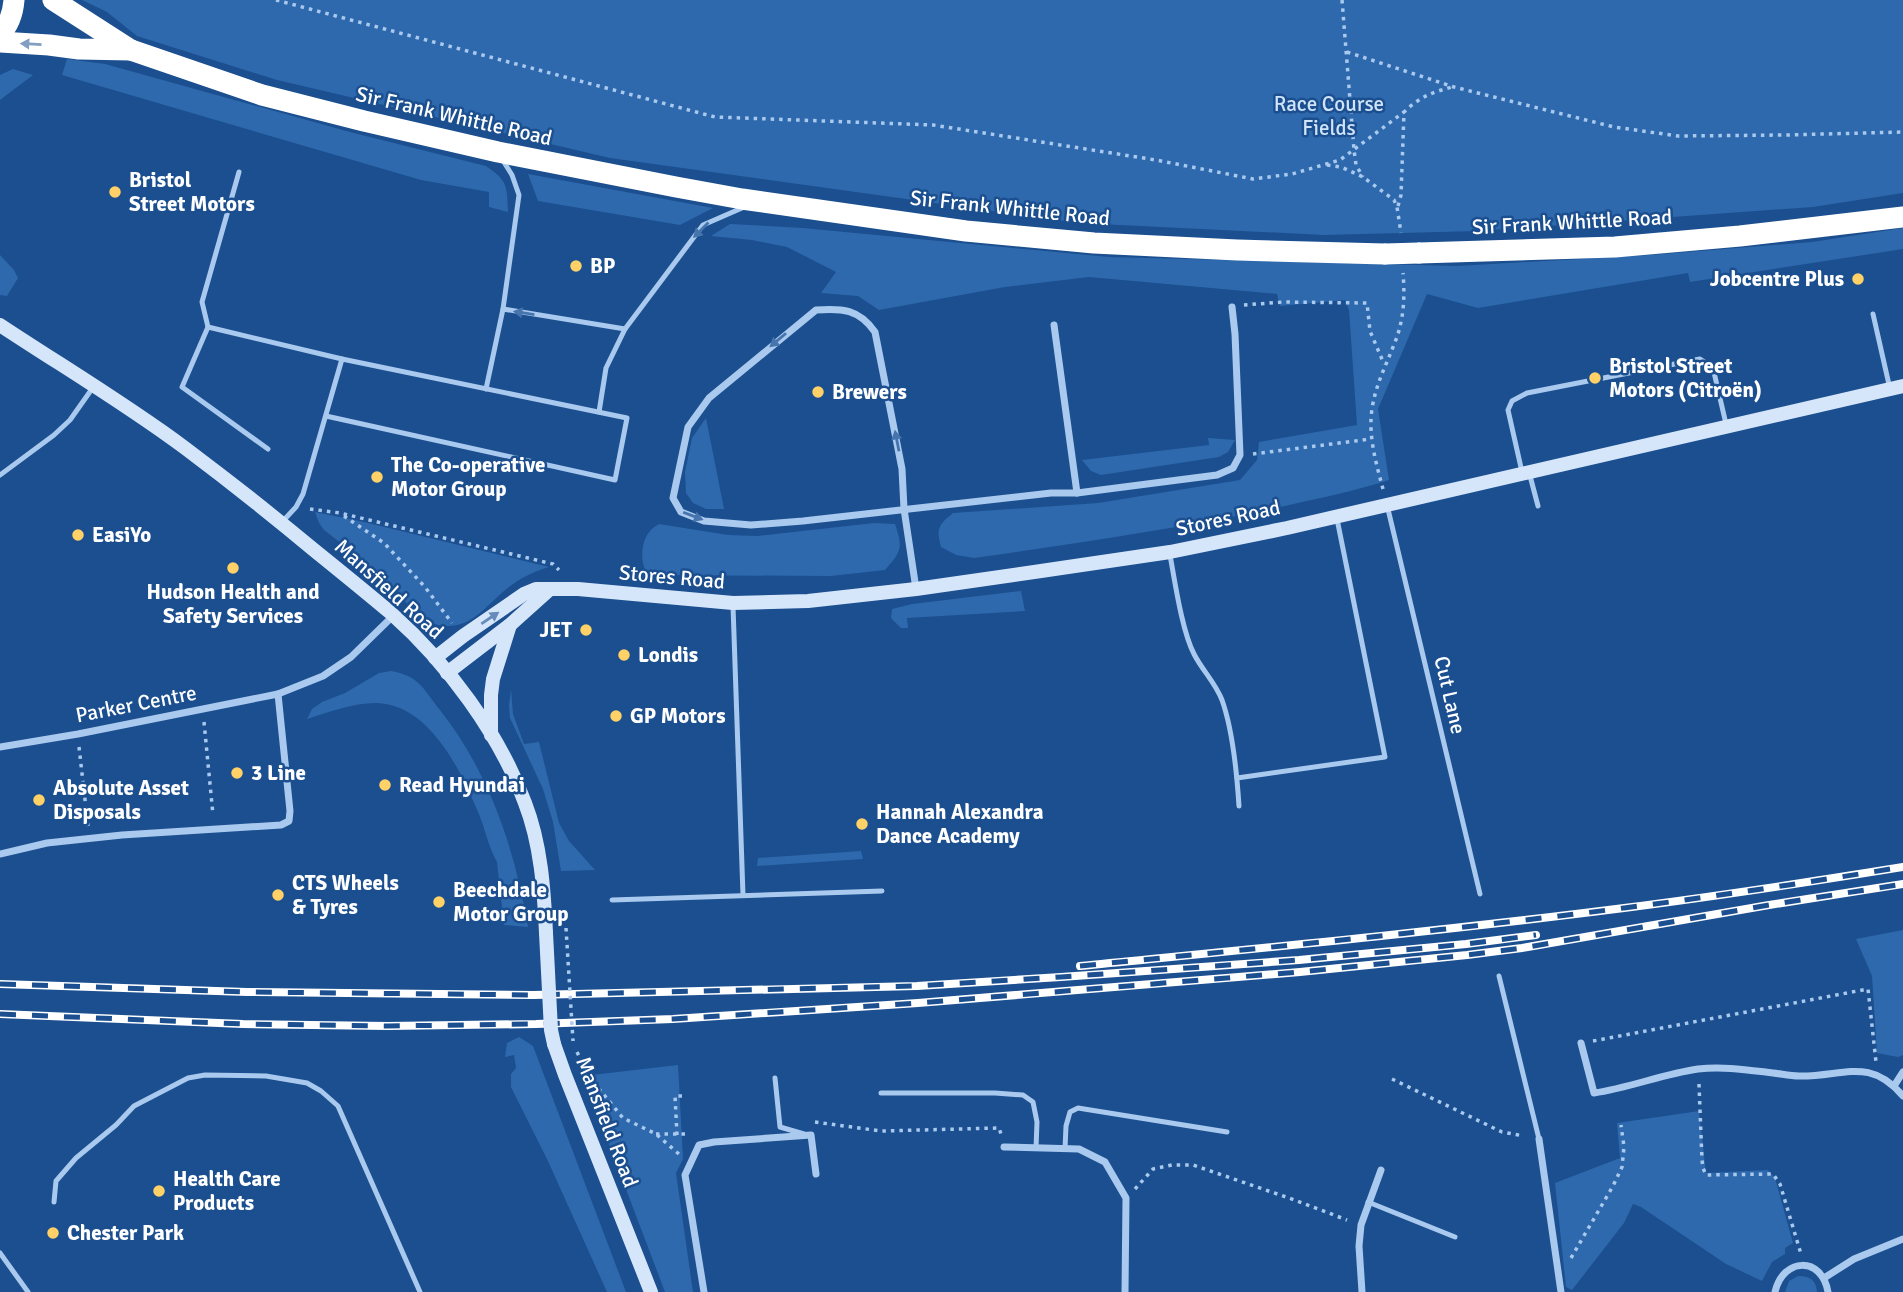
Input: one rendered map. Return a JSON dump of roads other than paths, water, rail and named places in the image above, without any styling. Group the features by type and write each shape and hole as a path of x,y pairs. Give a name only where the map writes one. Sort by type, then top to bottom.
{"highway":[{"path":"0,34 10,18 14,0"},
{"name":"Sir Frank Whittle Road","path":"53,0 131,50 262,95 498,152 762,201 966,231 1094,243 1402,257 1615,247 1903,217"},
{"name":"Sir Frank Whittle Road","path":"0,42 79,49 131,50"}],"street":[{"path":"916,589 904,509 902,469 875,332 866,320 836,308 816,310 709,398 688,427 673,498 681,512 704,521 751,525 803,521 904,509 1077,493 1217,475 1233,468 1240,455 1232,307"},
{"name":"Mansfield Road","path":"0,325 185,448 281,523 393,616 435,658 472,705 491,735 526,803 541,870 554,1044 651,1292"},
{"path":"1054,325 1077,493"},
{"name":"Stores Road","path":"435,658 524,594 536,589 578,589 733,603 808,601 916,589 1170,552 1336,517 1896,387"},
{"path":"447,673 550,589"},
{"name":"Parker Centre","path":"0,747 278,694 323,676 351,657 393,616"},
{"path":"491,735 492,678 510,624"},
{"path":"0,855 47,843 281,825 289,821 278,694"},
{"path":"1581,1043 1594,1093 1698,1069 1742,1069 1797,1076 1853,1071 1878,1075 1895,1086 1903,1096"},
{"path":"1895,1086 1903,1072"},
{"path":"704,1292 685,1175 699,1145 811,1135 816,1174"},
{"path":"1539,1139 1561,1292"},
{"path":"1004,1146 1079,1149 1105,1162 1126,1198 1125,1292"},
{"path":"1362,1292 1360,1225 1381,1170"},
{"path":"1824,1278 1854,1259 1903,1239"},
{"path":"1775,1292 1778,1279 1783,1273 1794,1267 1805,1266 1815,1269 1824,1278 1828,1292"}],"lane":[{"path":"486,389 503,309 519,195 512,174 498,152"},
{"path":"239,172 202,302 208,327 181,387 268,449"},
{"path":"599,412 606,368 625,329 703,225 731,211 762,201"},
{"path":"503,309 625,329"},
{"path":"1873,314 1896,387"},
{"path":"208,327 342,359 627,418 615,480 326,416"},
{"path":"281,523 296,507 303,494 342,359"},
{"path":"1538,506 1508,410 1512,401 1527,393 1700,359 1713,368 1727,428"},
{"path":"0,475 71,419 93,386"},
{"name":"Cut Lane","path":"1387,504 1480,894"},
{"path":"1237,778 1385,757 1336,517"},
{"path":"1170,552 1189,642 1223,702 1237,778 1239,806"},
{"path":"733,603 743,895"},
{"path":"612,900 882,891"},
{"path":"1499,976 1539,1139"},
{"path":"54,1202 56,1181 76,1158 116,1125 134,1106 188,1078 205,1075 266,1076 307,1083 338,1106 420,1292"},
{"path":"775,1077 780,1127 811,1135"},
{"path":"881,1093 1023,1095 1033,1102 1037,1122 1036,1147"},
{"path":"1065,1149 1070,1112 1078,1108 1227,1132"},
{"path":"1368,1202 1455,1237"},
{"path":"0,1253 28,1292"}],"railway":[{"path":"1080,966 1556,916 1729,894 1903,867"},
{"path":"0,1014 243,1024 388,1026 673,1019 918,1003 1300,972 1467,955 1903,884"},
{"path":"0,984 247,992 533,995 917,986 1299,960 1536,935"}],"place":[{"name":"Bristol Street Motors","path":"115,192"},
{"name":"BP","path":"576,266"},
{"name":"Jobcentre Plus","path":"1858,279"},
{"name":"Bristol Street Motors (Citroën)","path":"1595,378"},
{"name":"Brewers","path":"818,392"},
{"name":"The Co-operative Motor Group","path":"377,477"},
{"name":"EasiYo","path":"78,535"},
{"name":"Hudson Health and Safety Services","path":"233,568"},
{"name":"JET","path":"586,630"},
{"name":"Londis","path":"624,655"},
{"name":"GP Motors","path":"616,716"},
{"name":"3 Line","path":"237,773"},
{"name":"Read Hyundai","path":"385,785"},
{"name":"Absolute Asset Disposals","path":"39,800"},
{"name":"Hannah Alexandra Dance Academy","path":"862,824"},
{"name":"CTS Wheels & Tyres","path":"278,895"},
{"name":"Beechdale Motor Group","path":"439,902"},
{"name":"Health Care Products","path":"159,1191"},
{"name":"Chester Park","path":"53,1233"}],"park label":[{"name":"Race Course Fields","path":"1329,116"}]}
